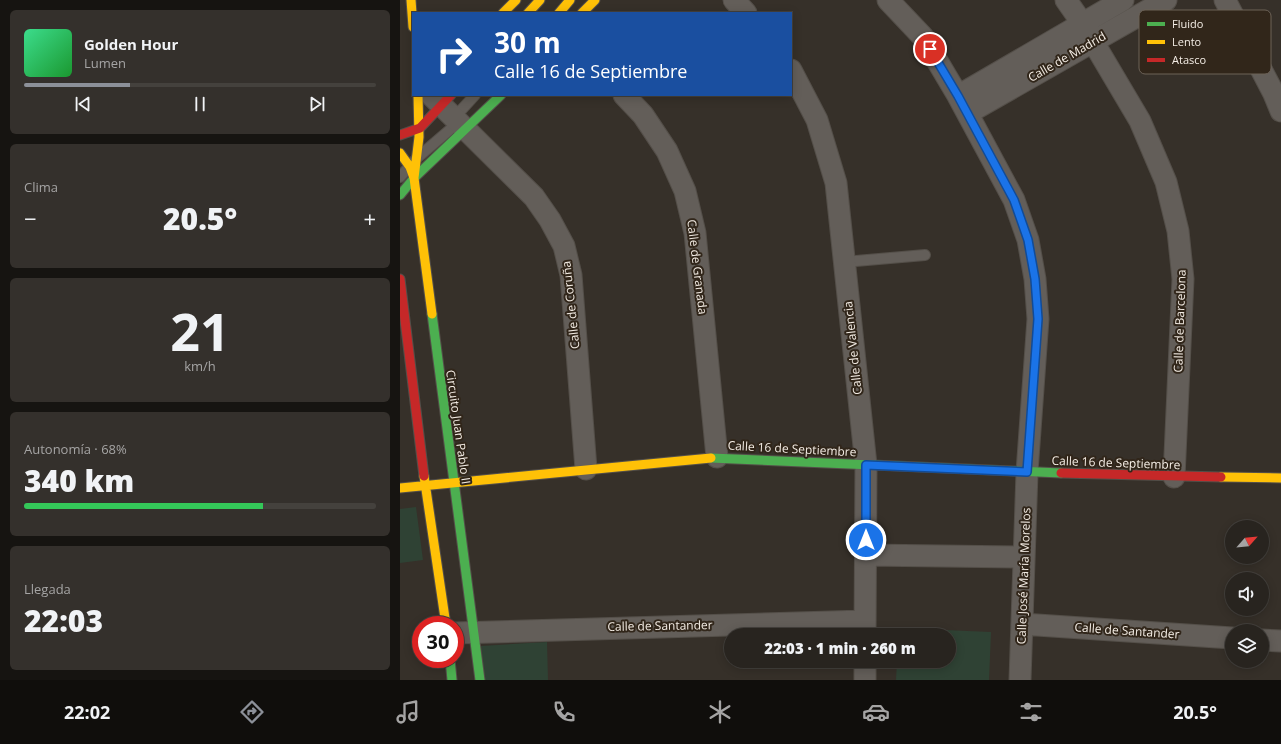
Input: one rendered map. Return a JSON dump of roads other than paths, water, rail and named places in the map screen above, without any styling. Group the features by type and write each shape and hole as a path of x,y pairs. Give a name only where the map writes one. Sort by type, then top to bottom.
{"main road":[{"path":"411,0 412,14"},
{"path":"504,12 516,0"},
{"path":"529,12 540,0"},
{"path":"583,12 595,0"},
{"name":"Circuito Juan Pablo II","path":"414,178 417,158 418,130 445,106 420,96"},
{"path":"481,116 482,96"},
{"path":"481,116 500,96"},
{"path":"400,195 414,178 445,106"},
{"path":"409,116 445,106 481,116"},
{"path":"400,135 418,130"},
{"name":"Circuito Juan Pablo II","path":"400,153 410,167 414,178 454,484 465,632 480,680"},
{"path":"400,279 402,322 445,616"},
{"name":"Calle 16 de Septiembre","path":"400,488 454,484 586,469 718,457 1027,472 1174,477 1281,478"},
{"path":"451,668 452,680"}],"street":[{"path":"734,0 745,12"},
{"name":"Calle José María Morelos","path":"888,0 923,37 963,105 1014,200 1028,240 1035,279 1038,319 1027,472 1020,680"},
{"name":"Calle de Barcelona","path":"1066,0 1082,23 1140,121 1166,182 1178,231 1183,279 1174,477"},
{"name":"Calle de Madrid","path":"963,105 1082,23 1123,0"},
{"name":"Calle de Madrid","path":"1149,10 1166,0"},
{"path":"1225,0 1230,10"},
{"name":"Calle de Madrid","path":"963,105 1093,42 1139,16"},
{"name":"Calle de Valencia","path":"792,72 816,120 836,183 866,465 865,628"},
{"path":"1264,74 1281,111"},
{"name":"Calle de Granada","path":"625,96 643,115 667,151 686,191 696,233 718,457"},
{"name":"Calle de Coruña","path":"445,106 534,197 550,220 564,246 571,275 586,469"},
{"path":"866,555 1024,557"},
{"name":"Calle de Santander","path":"1022,624 1225,638"},
{"name":"Calle de Santander","path":"465,632 724,629"},
{"path":"1269,640 1281,641"},
{"path":"865,668 865,680"}],"lane":[{"path":"523,12 534,0"},
{"path":"535,12 546,0"},
{"path":"555,12 582,0"},
{"path":"400,145 445,106 482,96"},
{"path":"418,130 445,106"},
{"path":"400,177 417,158 445,106"},
{"path":"844,262 925,255"}]}
